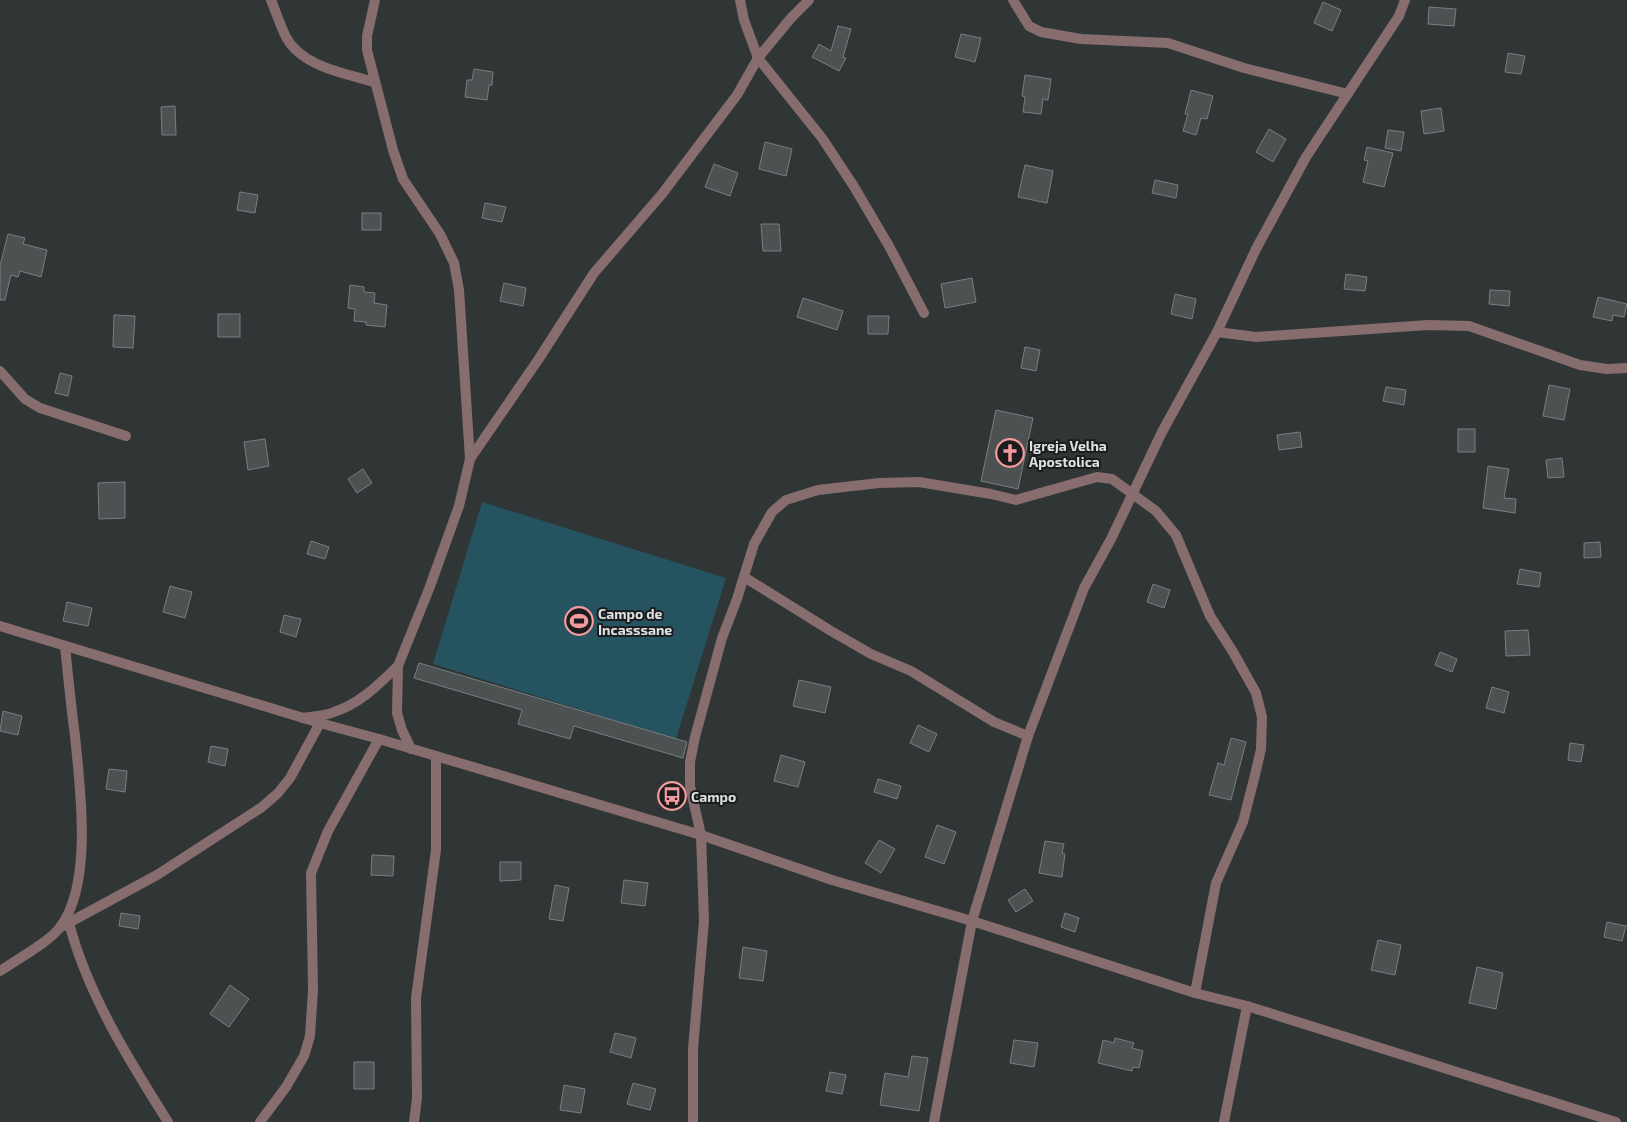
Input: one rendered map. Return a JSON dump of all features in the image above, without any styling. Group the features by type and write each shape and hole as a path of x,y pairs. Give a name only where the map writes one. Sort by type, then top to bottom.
{"street":[{"path":"271,0 286,38 297,51 320,65 374,82"},
{"path":"375,0 366,50 393,150 403,179 440,234 454,262 459,290 470,459 459,506 429,589 398,666 397,713 402,730 411,749"},
{"path":"740,0 744,20 758,58 822,138 853,185 889,246 924,313"},
{"path":"470,459 538,360 594,272 662,194 737,95 758,58 791,18 809,0"},
{"path":"1013,0 1030,26 1041,32 1081,39 1168,43 1259,72 1348,94"},
{"path":"934,1122 972,921 1028,736 1084,588 1162,432 1217,332 1256,249 1302,166 1399,16 1405,0"},
{"path":"1217,332 1256,337 1428,325 1469,326 1580,365 1607,369 1627,368"},
{"path":"0,371 25,399 40,408 126,436"},
{"path":"693,1122 693,1049 704,921 701,834 690,786 690,762 694,737 722,638 754,544 772,512 786,500 818,490 879,483 919,482 1016,500 1097,477 1112,479 1156,511 1176,534 1210,616 1256,693 1262,717 1261,748 1255,776 1243,822 1216,883 1195,993"},
{"path":"744,577 871,654 912,671 994,722 1028,736"},
{"path":"0,626 303,718 701,834 832,880 972,921 1195,993 1247,1006 1616,1122"},
{"path":"65,646 82,822 79,875 65,925 105,1014 168,1122"},
{"path":"303,718 334,712 360,699 398,666"},
{"path":"0,971 44,942 65,925 157,875 262,807 278,793 290,778 320,723"},
{"path":"260,1122 295,1072 304,1056 310,1036 313,990 310,873 328,831 379,739"},
{"path":"414,1122 417,1098 416,998 436,850 436,756"},
{"path":"1224,1122 1247,1006"}],"shaded area":[{"name":"Campo de Incasssane","path":"482,502 726,578 676,739 433,664"}],"building":[{"path":"1323,2 1341,10 1332,31 1314,23"},
{"path":"1429,7 1456,9 1454,26 1428,24"},
{"path":"838,26 851,29 843,57 846,58 839,71 812,57 819,44 831,51"},
{"path":"961,34 981,38 975,62 955,57"},
{"path":"1508,53 1525,56 1521,74 1505,72"},
{"path":"474,69 493,72 492,85 489,85 487,100 465,97 467,80 472,80"},
{"path":"1025,75 1051,79 1048,100 1043,99 1041,114 1023,112 1025,97 1022,96"},
{"path":"1191,90 1213,96 1207,119 1201,118 1196,135 1183,131 1188,114 1185,114"},
{"path":"175,106 176,135 162,135 161,107"},
{"path":"1441,108 1444,131 1424,134 1421,111"},
{"path":"1269,129 1286,139 1273,162 1256,152"},
{"path":"1388,130 1404,132 1401,151 1385,148"},
{"path":"765,142 792,149 786,176 759,169"},
{"path":"1367,147 1393,153 1384,187 1363,182 1368,161 1364,160"},
{"path":"714,164 738,173 730,196 705,187"},
{"path":"1025,165 1053,171 1047,203 1018,197"},
{"path":"1155,180 1178,185 1176,198 1152,193"},
{"path":"240,192 258,195 255,213 237,210"},
{"path":"485,203 506,207 502,222 482,218"},
{"path":"362,213 381,213 381,230 362,230"},
{"path":"761,224 779,224 781,251 763,251"},
{"path":"8,234 25,238 23,244 47,250 41,277 20,271 18,277 11,275 5,300 0,300 0,266"},
{"path":"1346,274 1367,277 1365,291 1344,289"},
{"path":"972,278 976,302 945,308 941,284"},
{"path":"504,283 526,288 523,306 500,301"},
{"path":"350,285 364,287 364,292 375,293 374,303 387,305 385,327 366,325 366,322 354,321 355,309 348,308"},
{"path":"1490,290 1510,291 1509,306 1489,304"},
{"path":"1175,294 1196,299 1192,319 1171,314"},
{"path":"1598,297 1627,304 1624,317 1613,315 1612,321 1593,317"},
{"path":"803,298 843,311 837,330 797,317"},
{"path":"218,314 240,314 240,337 218,337"},
{"path":"114,315 135,316 133,348 113,347"},
{"path":"868,316 889,316 888,334 868,334"},
{"path":"1025,347 1040,350 1036,371 1021,368"},
{"path":"60,373 72,376 68,396 55,393"},
{"path":"1549,385 1570,389 1564,420 1543,416"},
{"path":"1386,387 1406,390 1404,405 1383,401"},
{"path":"996,410 1033,418 1018,489 981,481"},
{"path":"1458,429 1475,429 1475,452 1458,452"},
{"path":"1300,432 1302,447 1279,450 1277,435"},
{"path":"265,439 269,466 248,470 244,442"},
{"path":"1562,458 1564,477 1548,478 1546,460"},
{"path":"1488,466 1509,469 1504,498 1516,499 1515,513 1483,508"},
{"path":"363,469 372,483 357,493 348,479"},
{"path":"125,482 125,518 99,519 98,483"},
{"path":"311,541 329,547 325,559 307,554"},
{"path":"1600,542 1601,557 1584,558 1584,543"},
{"path":"1520,569 1541,573 1539,587 1517,584"},
{"path":"1153,584 1170,590 1164,608 1147,602"},
{"path":"170,586 192,592 185,618 163,612"},
{"path":"67,602 92,608 88,626 63,621"},
{"path":"284,615 301,619 296,637 280,632"},
{"path":"1528,630 1530,655 1506,656 1505,631"},
{"path":"1440,652 1457,659 1452,672 1435,665"},
{"path":"419,663 687,742 683,758 574,726 570,739 518,724 522,710 414,678"},
{"path":"799,680 831,687 825,713 793,706"},
{"path":"1492,687 1509,692 1504,713 1486,708"},
{"path":"3,711 22,716 18,735 0,731"},
{"path":"918,725 937,734 929,752 910,743"},
{"path":"1231,738 1246,742 1231,800 1209,795 1218,763 1224,765"},
{"path":"1570,743 1584,745 1581,762 1568,760"},
{"path":"211,746 228,749 225,766 208,762"},
{"path":"781,755 805,762 798,787 774,781"},
{"path":"109,769 127,771 125,792 106,789"},
{"path":"878,779 901,786 897,799 874,792"},
{"path":"937,825 956,832 944,864 925,857"},
{"path":"879,840 895,849 881,873 865,863"},
{"path":"1045,841 1064,844 1062,853 1065,854 1062,877 1039,873"},
{"path":"372,855 394,856 393,876 371,875"},
{"path":"500,862 521,862 521,880 500,881"},
{"path":"624,880 648,883 645,906 621,903"},
{"path":"555,885 569,888 563,921 549,919"},
{"path":"1025,889 1033,901 1016,912 1008,900"},
{"path":"121,913 140,916 138,929 119,926"},
{"path":"1065,913 1079,918 1075,932 1061,927"},
{"path":"1607,922 1626,926 1622,941 1604,937"},
{"path":"1378,940 1401,945 1395,975 1371,970"},
{"path":"743,947 767,951 763,981 739,978"},
{"path":"1477,967 1503,973 1496,1009 1469,1003"},
{"path":"230,985 249,999 229,1027 210,1014"},
{"path":"615,1033 636,1038 631,1058 610,1052"},
{"path":"1115,1038 1134,1043 1132,1048 1143,1051 1139,1068 1133,1067 1132,1071 1098,1063 1103,1040 1114,1043"},
{"path":"1014,1040 1038,1043 1034,1067 1010,1063"},
{"path":"912,1056 928,1058 919,1111 880,1105 885,1073 908,1077"},
{"path":"354,1062 374,1062 374,1089 354,1089"},
{"path":"830,1072 846,1075 842,1094 826,1091"},
{"path":"633,1083 656,1089 650,1110 627,1104"},
{"path":"564,1085 585,1089 581,1113 560,1110"}],"place":[{"name":"Igreja Velha Apostolica","path":"1010,453"},
{"name":"Campo de Incasssane","path":"579,621"},
{"name":"Campo","path":"672,796"}]}
